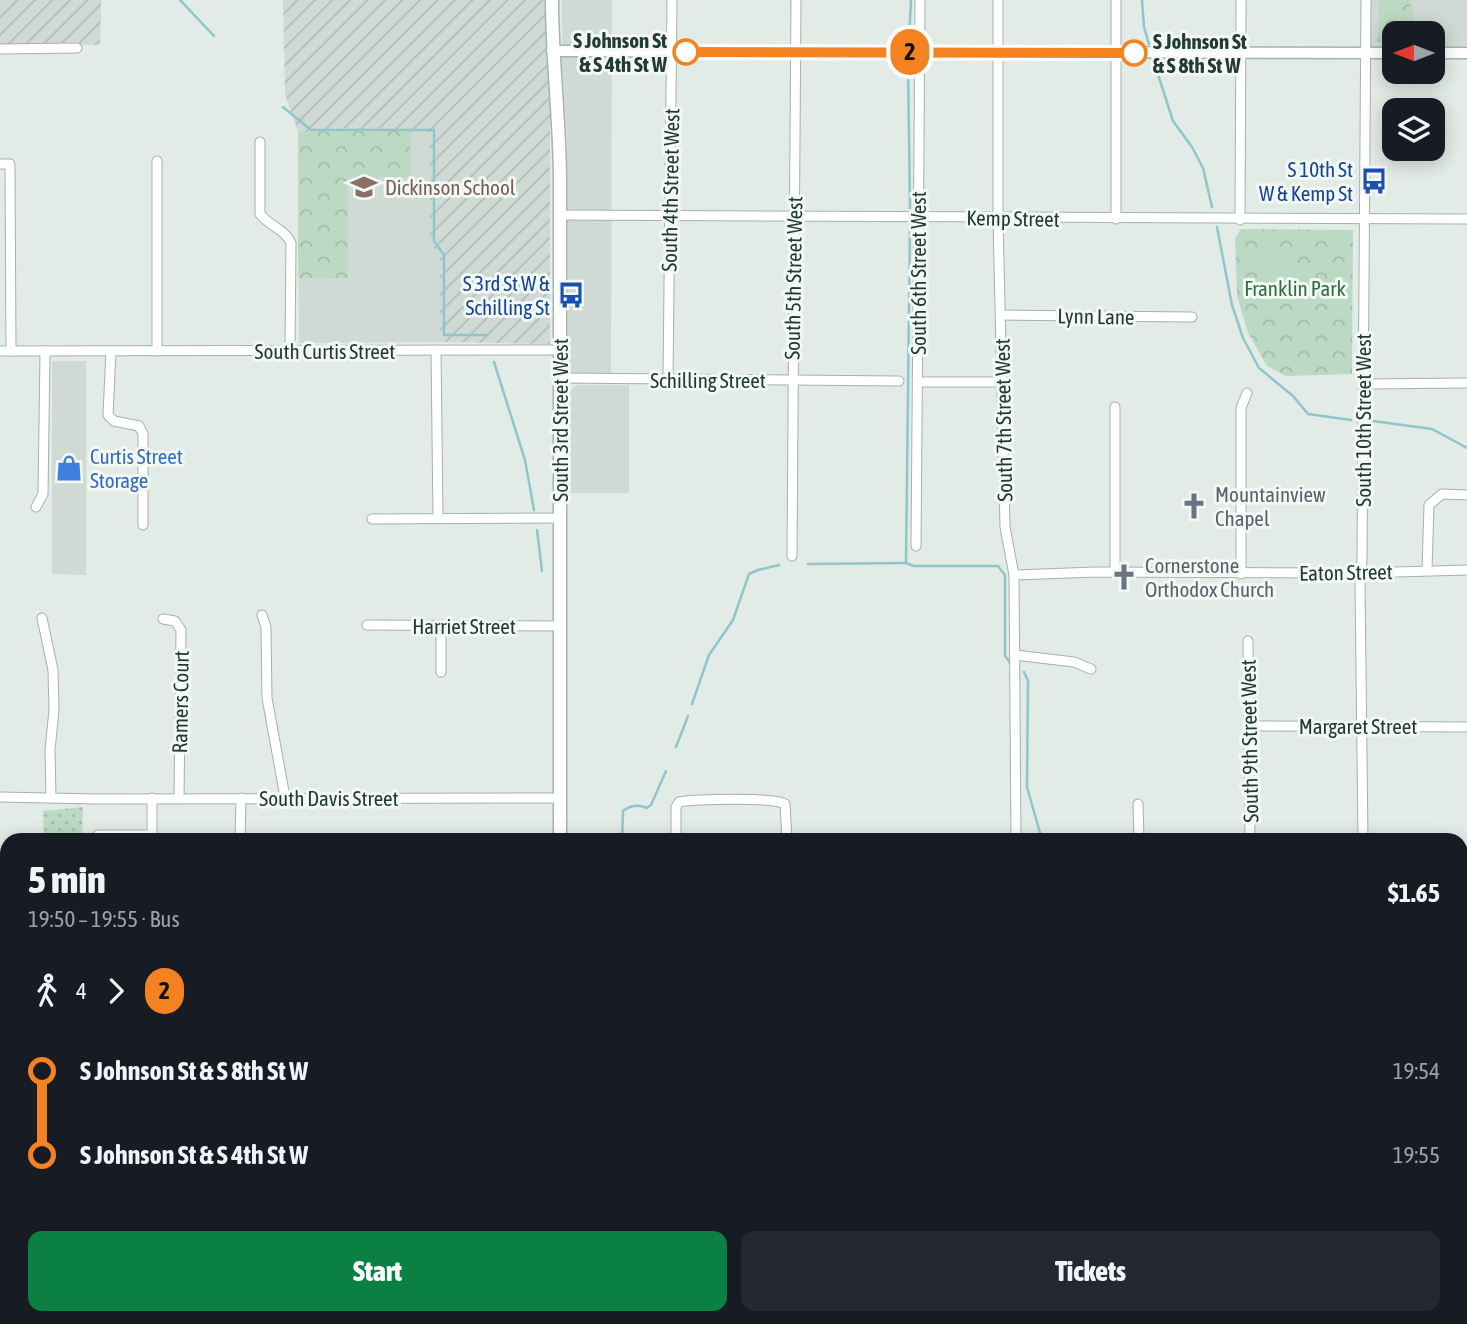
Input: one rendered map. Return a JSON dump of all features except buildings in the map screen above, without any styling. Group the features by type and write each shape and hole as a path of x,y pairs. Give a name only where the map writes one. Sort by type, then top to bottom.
{"main road":[{"name":"South 3rd Street West","path":"552,0 552,51 560,136 560,833"}],"street":[{"name":"South 4th Street West","path":"668,380 672,0"},
{"name":"South 5th Street West","path":"792,555 796,0"},
{"name":"South 6th Street West","path":"916,546 920,0"},
{"name":"South 7th Street West","path":"998,0 998,218 1005,527 1014,575 1016,833"},
{"path":"1116,0 1116,219"},
{"path":"1240,220 1241,0"},
{"name":"South 10th Street West","path":"1363,833 1361,573 1366,0"},
{"path":"0,49 78,48"},
{"path":"552,51 1382,53"},
{"path":"1446,53 1467,53"},
{"path":"260,142 260,214 288,235 291,243 290,351"},
{"path":"157,161 157,351"},
{"path":"0,164 10,164 11,351"},
{"name":"Kemp Street","path":"560,215 1467,219"},
{"name":"Lynn Lane","path":"1001,315 1192,317"},
{"path":"436,350 438,518"},
{"name":"South Curtis Street","path":"0,351 560,350"},
{"path":"36,506 44,494 45,351"},
{"path":"111,351 108,415 114,421 139,426 143,434 143,525"},
{"name":"Schilling Street","path":"559,378 899,381"},
{"path":"918,382 1002,382"},
{"path":"1364,384 1467,383"},
{"path":"1241,574 1241,408 1247,393"},
{"path":"1115,407 1115,573"},
{"path":"1426,570 1429,505 1441,494 1467,495"},
{"path":"372,519 559,518"},
{"name":"Eaton Street","path":"1014,575 1467,570"},
{"path":"262,615 266,627 267,698 285,797"},
{"path":"42,618 53,670 51,798"},
{"name":"Ramers Court","path":"163,619 175,621 181,630 179,798"},
{"name":"Harriet Street","path":"367,625 560,626"},
{"path":"441,625 441,672"},
{"name":"South 9th Street West","path":"1248,641 1250,833"},
{"path":"1015,655 1074,662 1091,669"},
{"name":"Margaret Street","path":"1249,726 1467,727"},
{"name":"South Davis Street","path":"0,797 560,798"},
{"path":"152,798 152,833"},
{"path":"240,833 241,798"},
{"path":"676,833 678,802 762,800 781,801 785,804 787,833"},
{"path":"1138,804 1139,833"}],"shaded area":[{"path":"0,0 101,0 100,45 0,44"},
{"path":"283,0 550,0 550,344 440,342 440,257 430,243 430,132 298,132 285,94"},
{"path":"562,0 612,0 611,376 568,374 567,138 562,67"},
{"path":"1370,0 1467,0 1467,46 1446,47 1446,21 1382,21 1382,47 1370,47"},
{"name":"Dickinson School","path":"430,131 430,242 440,257 440,342 299,343 298,132"},
{"name":"Curtis Street Storage","path":"52,361 86,361 86,575 52,574"},
{"path":"578,385 629,385 629,493 570,493 570,390"}],"green space":[{"path":"1379,0 1410,0 1415,21 1382,21 1382,42 1378,42"},
{"path":"411,131 410,177 348,178 348,278 298,278 298,132"},
{"name":"Franklin Park","path":"1241,229 1353,230 1352,374 1286,376 1267,366 1248,333 1237,296 1235,238"},
{"path":"1291,256 1295,259 1295,296 1259,297 1258,257"},
{"path":"83,807 82,833 44,833 43,811"}],"waterway":[{"path":"180,0 214,36"},
{"path":"909,41 911,0"},
{"path":"1142,0 1144,27 1149,44"},
{"path":"1154,62 1173,121 1203,168 1212,207"},
{"path":"908,63 910,208"},
{"path":"283,107 311,130 434,130 434,241 444,255 444,335 486,335"},
{"path":"910,225 906,563 914,566 998,566 1005,575 1005,656 1011,664"},
{"path":"1217,227 1232,305 1243,338 1259,368 1293,396 1308,414 1351,420"},
{"path":"494,362 525,460 534,510"},
{"path":"1373,421 1432,429 1467,448"},
{"path":"537,530 542,571"},
{"path":"808,564 906,563"},
{"path":"692,704 709,655 733,620 749,574 779,565"},
{"path":"1024,672 1028,681 1027,787 1040,833"},
{"path":"676,747 688,716"},
{"path":"622,833 623,811 632,806 647,808 651,805 666,771"}],"bus line":[{"name":"2","path":"686,52 1134,53"}],"place":[{"name":"S Johnson St & S 4th St W","path":"686,52"},
{"name":"S Johnson St & S 8th St W","path":"1134,53"},
{"name":"S 10th St W & Kemp St","path":"1374,181"},
{"name":"Dickinson School","path":"364,187"},
{"name":"S 3rd St W & Schilling St","path":"571,295"},
{"name":"Curtis Street Storage","path":"69,468"},
{"name":"Mountainview Chapel","path":"1194,506"},
{"name":"Cornerstone Orthodox Church","path":"1124,577"}]}
